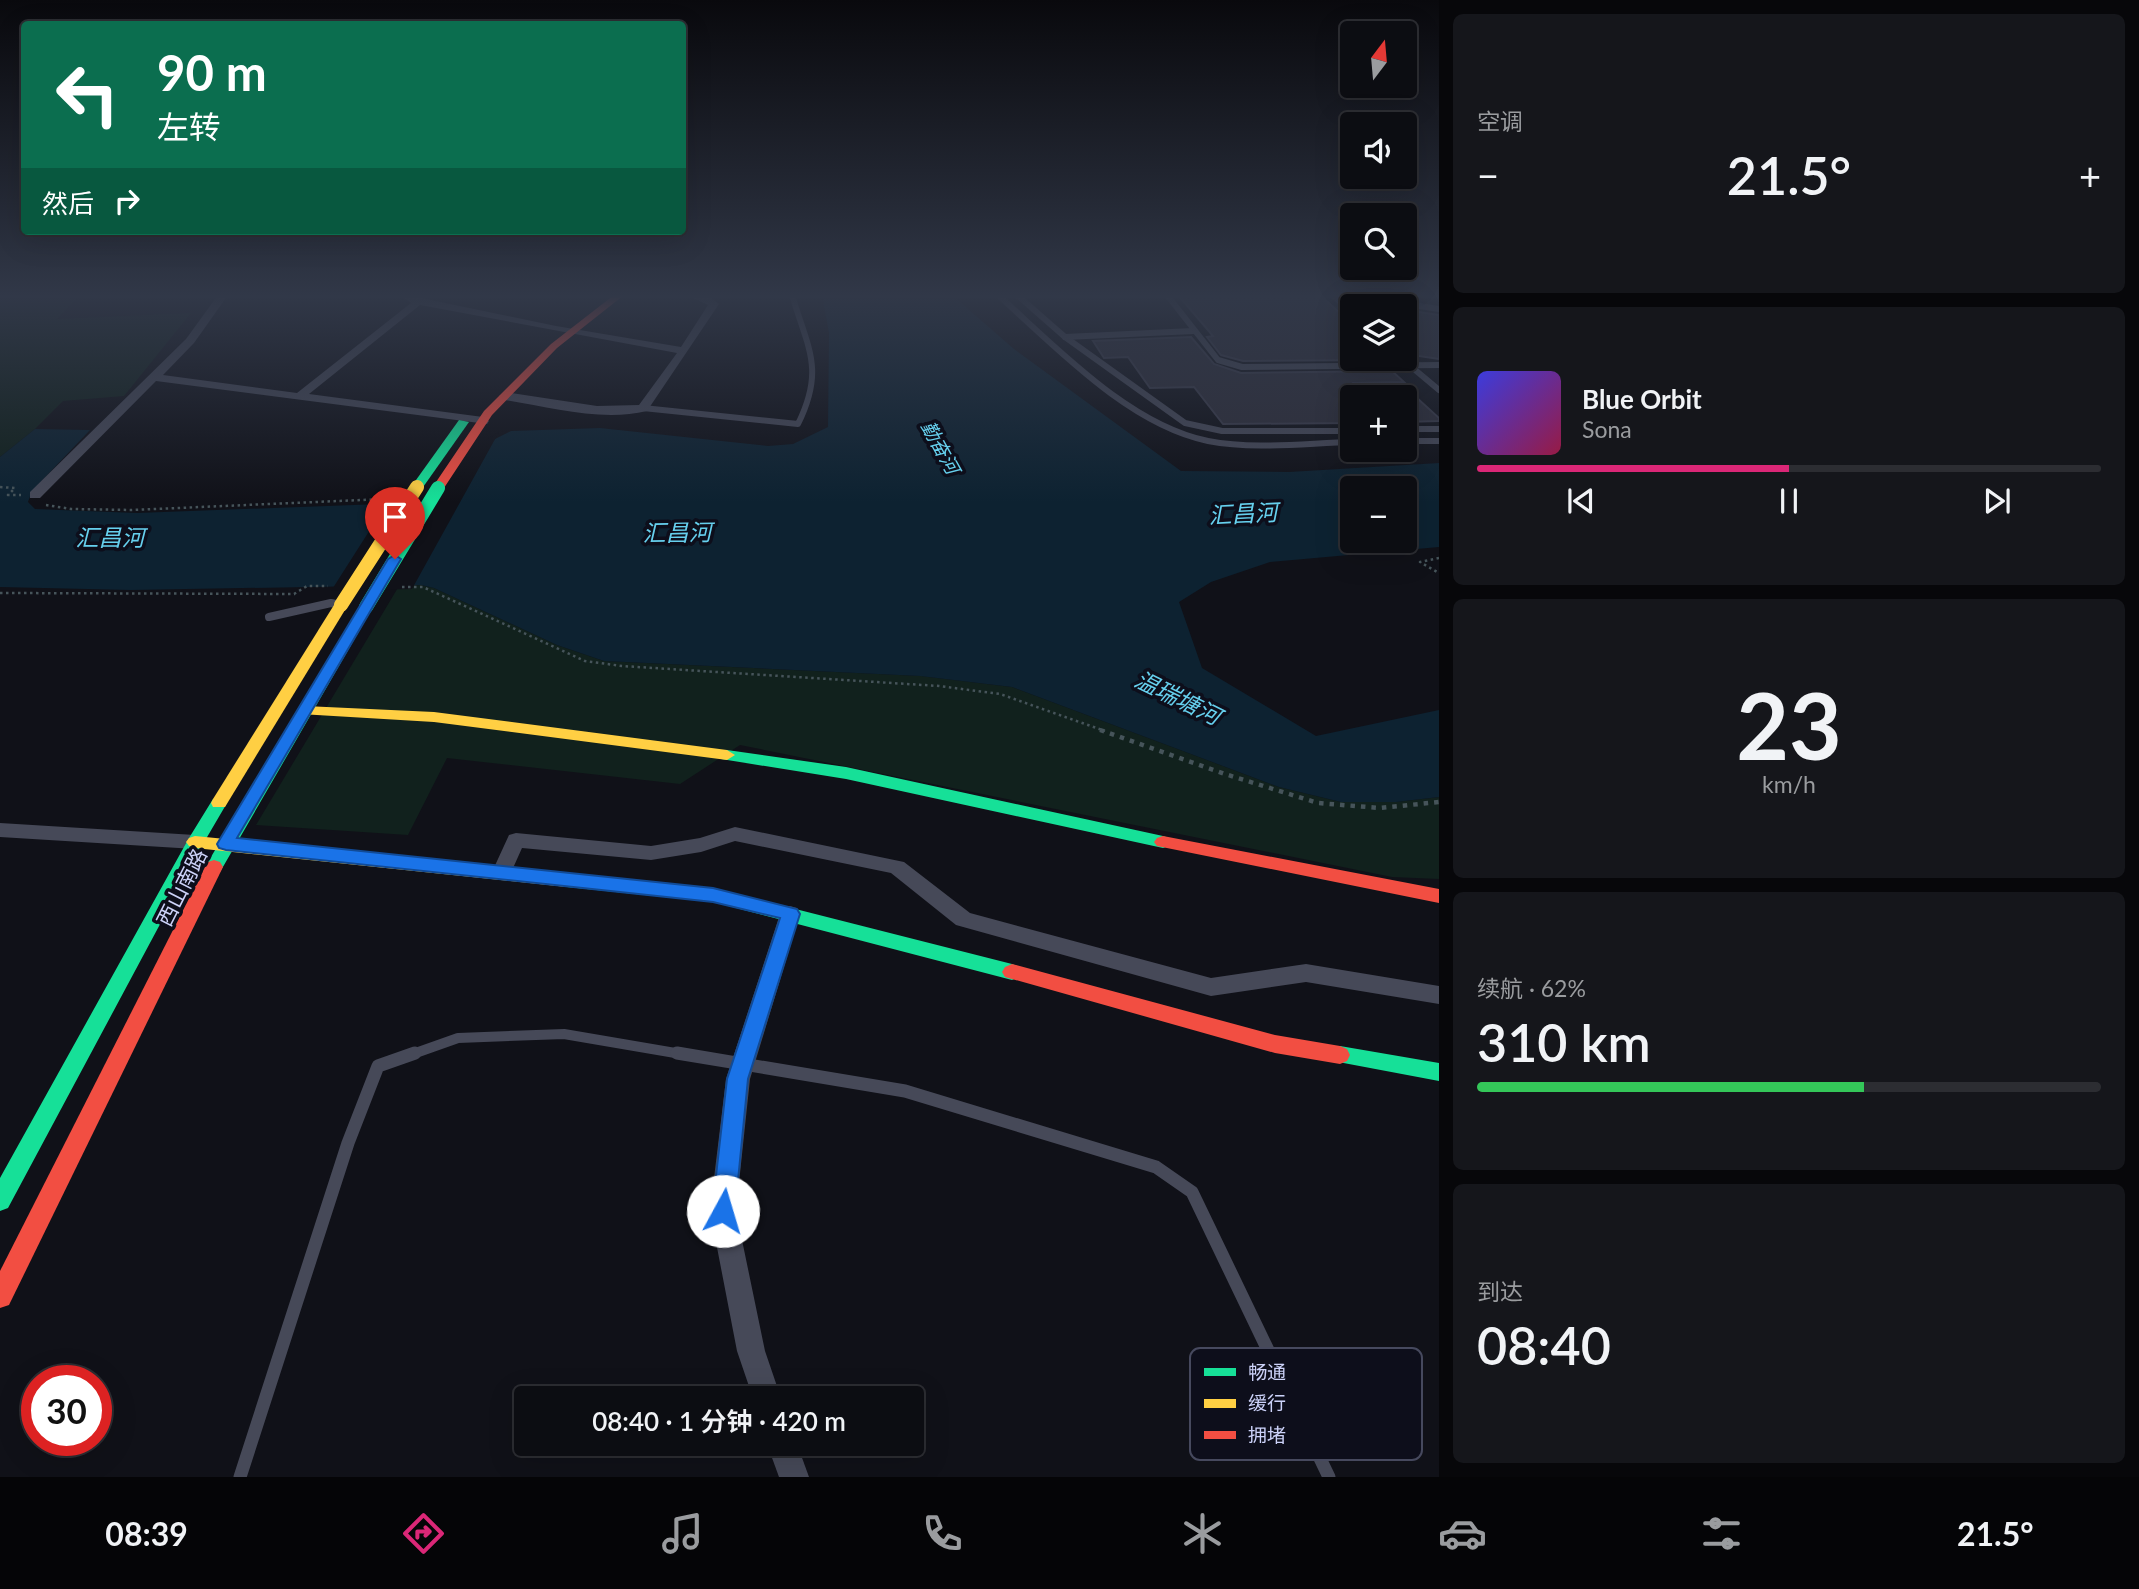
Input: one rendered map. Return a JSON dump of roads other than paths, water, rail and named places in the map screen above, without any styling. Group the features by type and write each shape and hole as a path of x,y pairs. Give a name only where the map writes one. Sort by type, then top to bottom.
{"main road":[{"name":"西山南路","path":"0,1200 195,842 336,604 465,418 520,364"},
{"name":"西山南路","path":"0,1296 226,844 438,488 483,421 536,364"},
{"path":"304,711 462,720 627,740 846,773 1196,849 1439,896"},
{"path":"195,842 713,895 1275,1044 1439,1072"}],"street":[{"path":"35,495 168,364"},
{"path":"300,396 337,364"},
{"path":"505,396 636,411 643,408 675,364"},
{"path":"155,377 483,421"},
{"path":"0,830 195,842"},
{"path":"502,872 516,840 651,853 701,845 736,834 897,867 963,919 1211,987 1306,973 1439,995"},
{"path":"763,1386 751,1351 723,1211 738,1079 790,914"},
{"path":"786,1456 794,1477"}],"lane":[{"path":"643,408 798,424 810,404 815,364"},
{"path":"1079,364 1125,401 1171,431 1208,441 1340,442"},
{"path":"1102,364 1185,424 1222,431 1340,430"},
{"path":"1231,364 1241,367 1340,366"},
{"path":"1417,366 1439,365"},
{"path":"1416,371 1439,390"},
{"path":"1417,429 1439,429"},
{"path":"1417,441 1439,441"},
{"path":"269,617 336,604"},
{"path":"240,1477 348,1143 378,1066 458,1038 564,1034 905,1091 1156,1167 1192,1192 1267,1348"},
{"path":"1321,1460 1329,1477"}],"water":[{"path":"829,364 1034,364 1181,471 1289,472 1439,463 1439,547 1417,549 1417,476 1340,476 1340,553 1371,553 1270,562 1211,582 1179,602 1202,668 1316,736 1439,710 1439,797 1396,802 1341,802 1279,787 1012,687 920,676 604,661 557,645 434,588 421,585 131,590 0,587 0,457 35,429 90,430 32,491 28,502 35,509 137,513 380,504 418,500 465,478 491,441 511,431 600,428 768,446 793,444 828,427"}],"water label":[{"name":"勤奋河","path":"941,447"},
{"name":"汇昌河","path":"1243,513"},
{"name":"汇昌河","path":"677,532"},
{"name":"汇昌河","path":"110,537"},
{"name":"温瑞塘河","path":"1178,697"}]}
